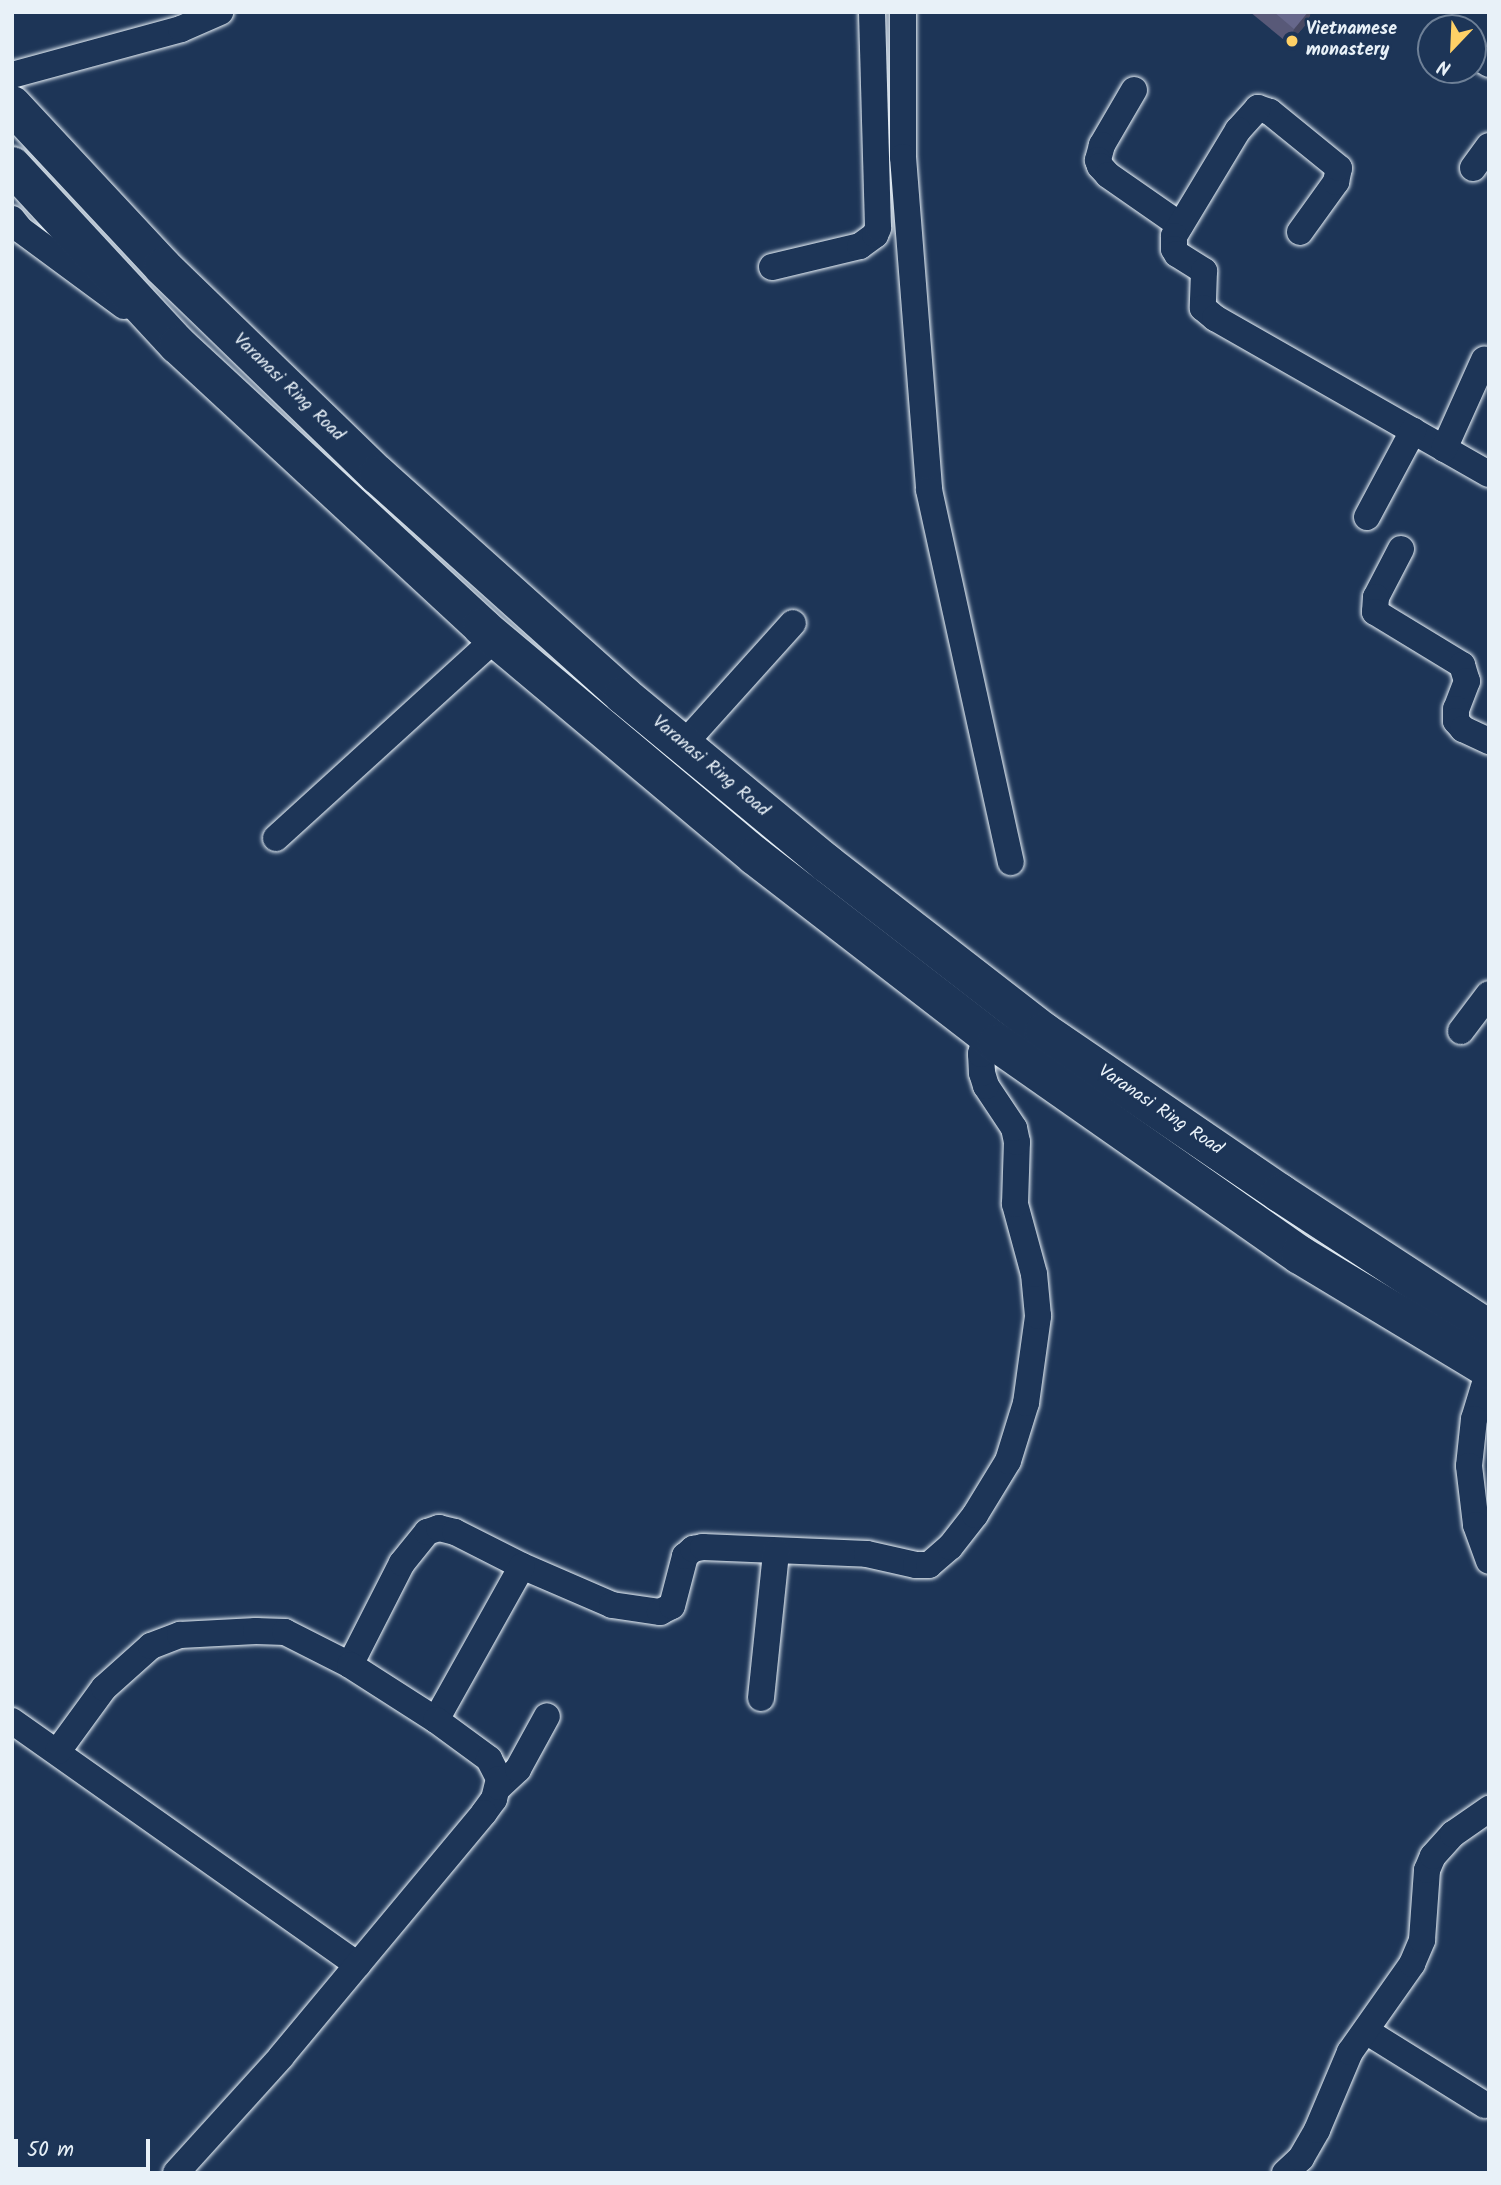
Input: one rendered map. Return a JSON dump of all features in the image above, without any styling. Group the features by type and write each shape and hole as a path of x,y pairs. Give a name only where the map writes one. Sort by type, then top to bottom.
{"highway":[{"name":"Varanasi Ring Road","path":"12,105 163,267 378,475 623,695 826,863 1044,1032 1280,1194 1488,1326"},
{"name":"Varanasi Ring Road","path":"12,166 178,345 496,638 755,856 986,1034 1300,1255 1489,1369"}],"street":[{"path":"12,75 181,29 220,12"},
{"path":"772,267 860,246 868,242 878,228 872,12"},
{"path":"903,12 903,157 925,451 933,519 1011,862"},
{"path":"1134,90 1102,145 1098,160 1100,166 1108,175 1180,225"},
{"path":"1300,232 1336,182 1339,168 1264,108 1254,111 1238,130 1174,236 1174,249 1204,271 1206,282 1202,303 1208,313 1489,474"},
{"path":"1473,168 1489,146"},
{"path":"12,219 21,230 178,345"},
{"path":"1444,449 1484,360"},
{"path":"1367,517 1413,431"},
{"path":"1401,549 1376,597 1375,612 1462,665 1467,681 1456,709 1456,721 1463,729 1489,741"},
{"path":"684,745 793,623"},
{"path":"276,838 496,638"},
{"path":"1461,1031 1488,995"},
{"path":"350,1665 402,1563 427,1532 439,1528 455,1532 522,1566 611,1605 660,1612 672,1606 682,1564 693,1549 703,1547 867,1554 929,1565 950,1547 975,1515 1008,1461 1026,1403 1036,1341 1038,1297 1015,1204 1017,1142 1014,1128 986,1086 982,1073 981,1054 986,1034"},
{"path":"1489,1369 1474,1419 1469,1466 1476,1525 1489,1561"},
{"path":"761,1698 776,1552"},
{"path":"436,1720 522,1566"},
{"path":"58,1751 104,1688 151,1646 180,1635 285,1632 350,1665 436,1720 489,1759 499,1779 499,1787"},
{"path":"176,2173 281,2057 484,1813 499,1787 518,1769 547,1716"},
{"path":"12,1721 358,1965"},
{"path":"1285,2173 1301,2158 1317,2130 1350,2052 1412,1964 1422,1940 1427,1870 1433,1856 1454,1834 1489,1809"},
{"path":"1366,2031 1485,2105"}],"building":[{"path":"1274,12 1308,12 1294,29"}],"place":[{"name":"Vietnamese monastery","path":"1292,41"}]}
